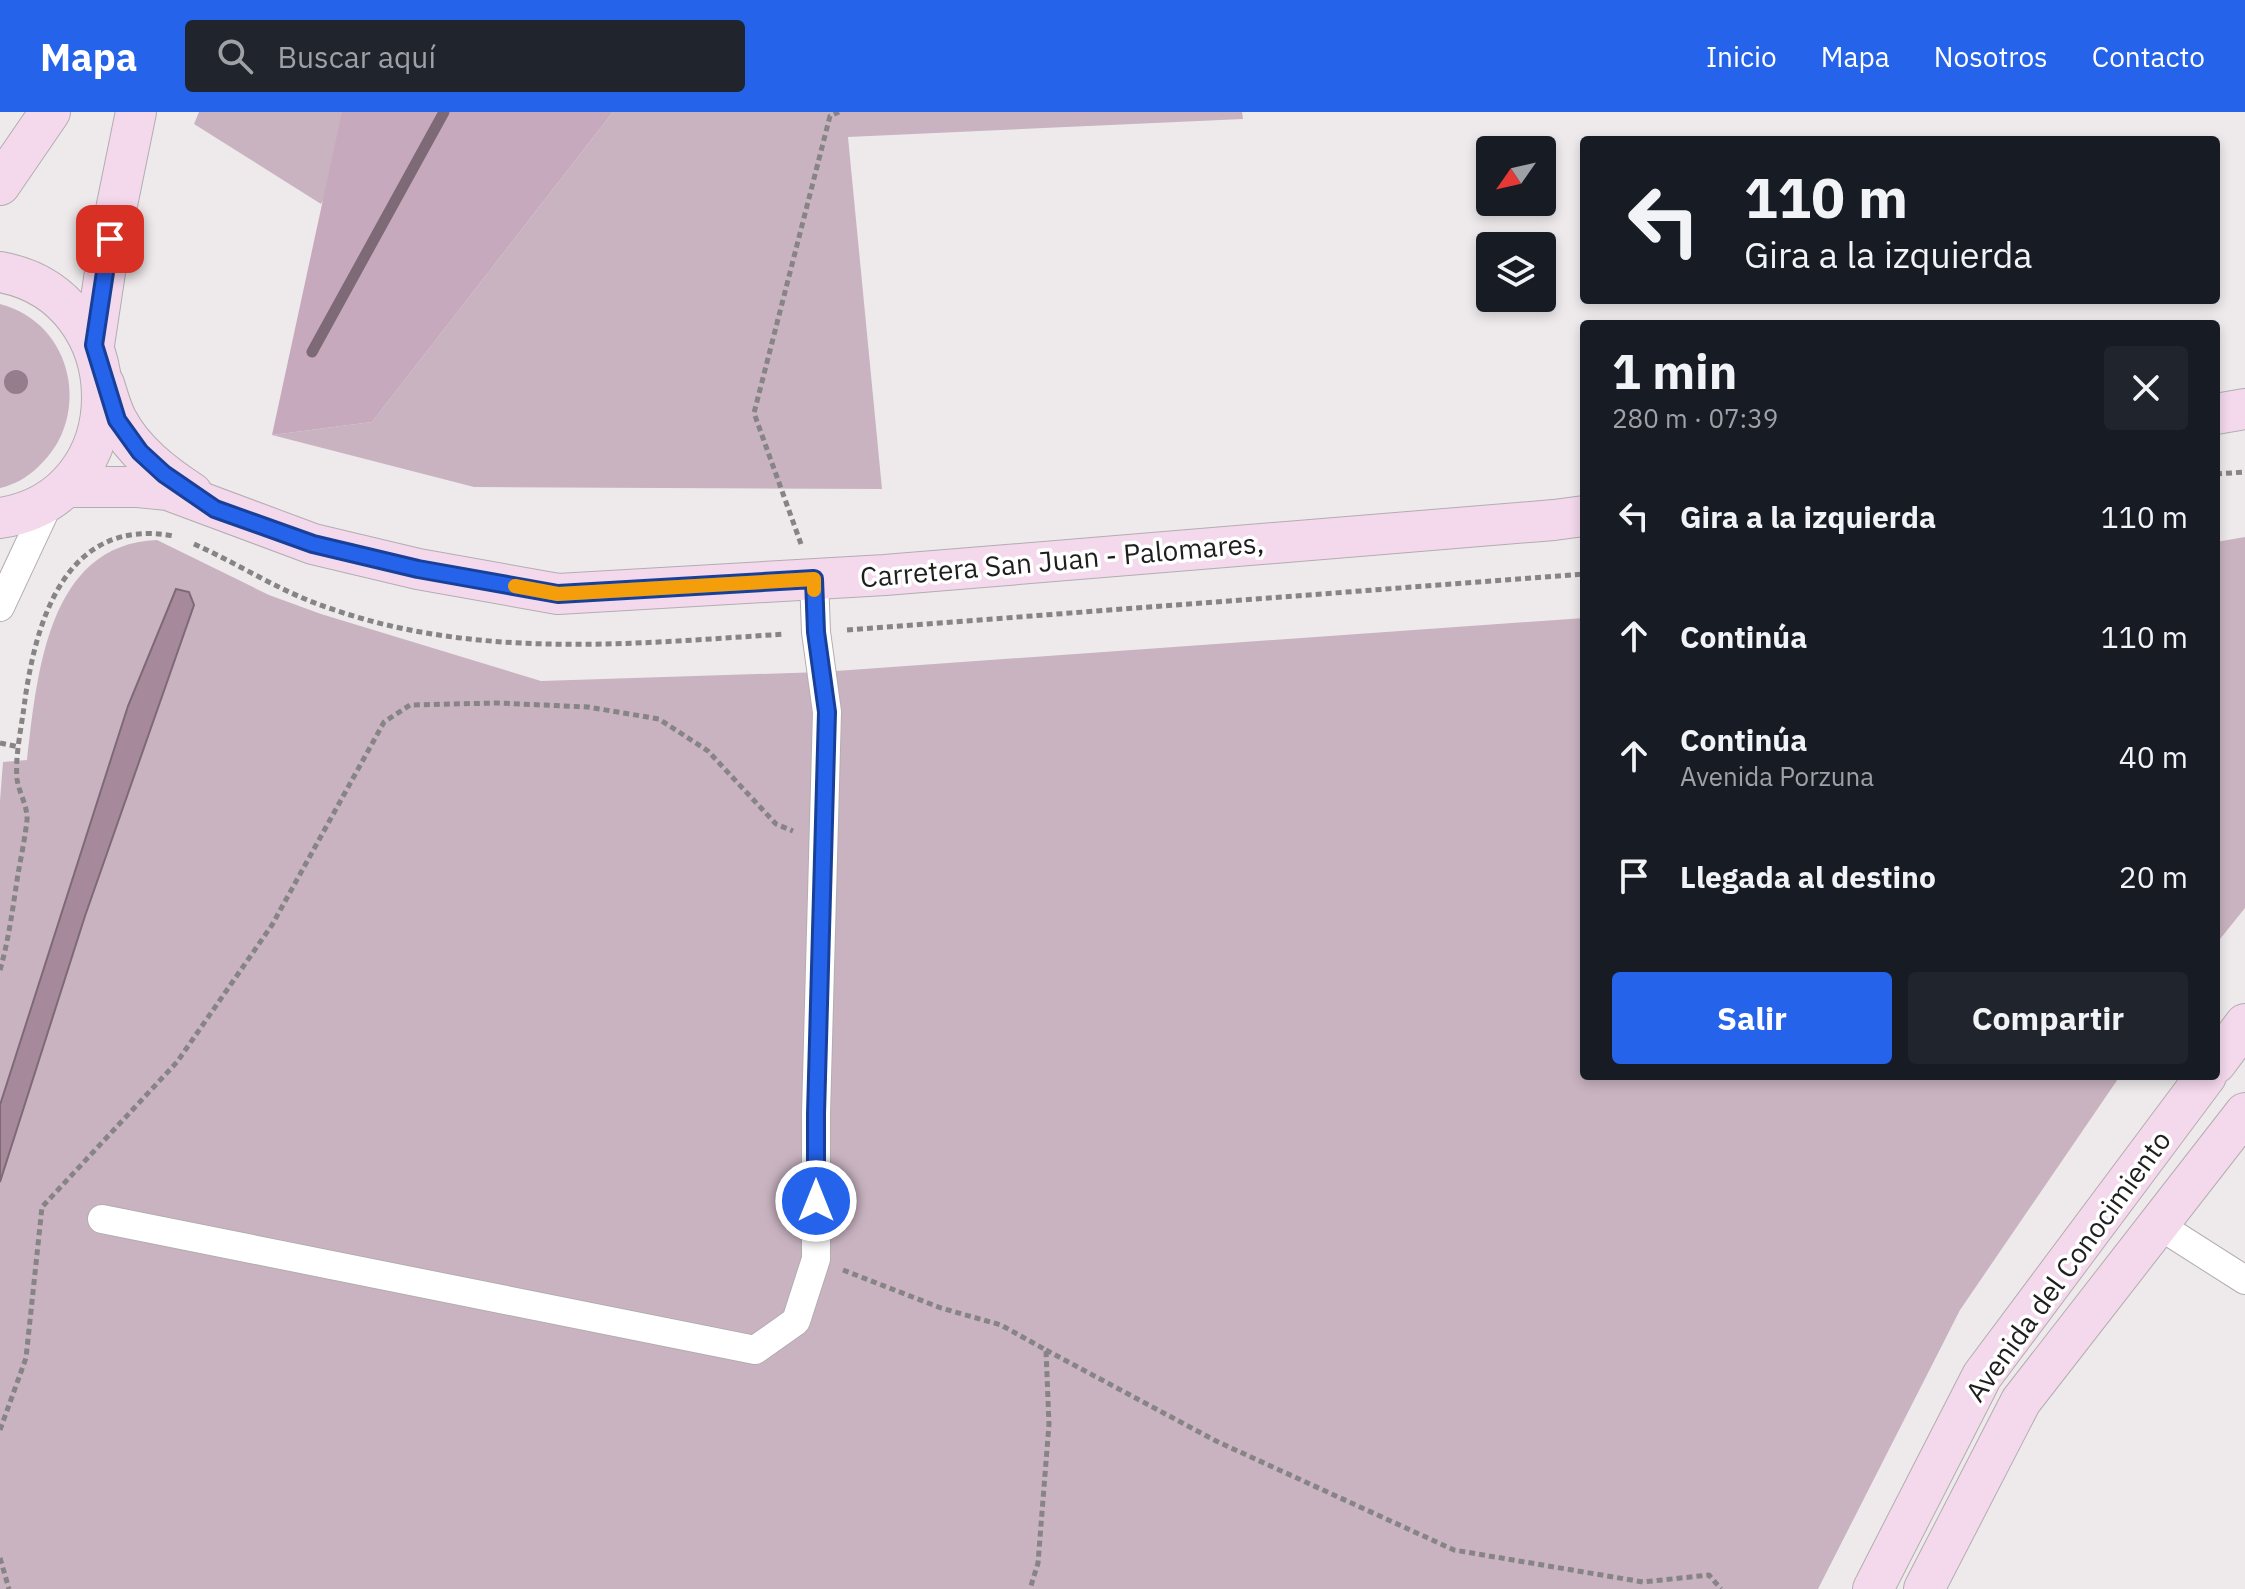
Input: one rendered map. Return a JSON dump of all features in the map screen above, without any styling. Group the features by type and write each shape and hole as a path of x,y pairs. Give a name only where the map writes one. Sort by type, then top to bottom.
{"street":[{"path":"0,185 50,112"},
{"path":"94,345 110,239 136,112"},
{"path":"0,272 32,281 58,297 78,319 94,345 117,420 140,452 164,474 215,509"},
{"path":"0,607 59,492 89,456 102,421 104,383"},
{"path":"2220,413 2245,409"},
{"path":"0,518 17,516 59,492 138,487 168,490 215,509"},
{"name":"Carretera San Juan - Palomares,","path":"215,509 313,544 418,569 558,594 814,579 1580,517"},
{"path":"102,1219 755,1350 796,1321 816,1259 816,1114 827,712 816,632 814,579"},
{"path":"2220,1058 2245,1024"},
{"name":"Avenida del Conocimiento","path":"1873,1589 1982,1376 2203,1080"},
{"name":"Avenida del Conocimiento","path":"1924,1589 2021,1401 2245,1113"},
{"path":"2157,1224 2245,1280"}],"path":[{"path":"814,579 754,413 830,116 839,112"},
{"path":"2220,474 2245,472"},
{"path":"0,1430 26,1358 42,1207 177,1062 272,925 384,722 410,705 497,703 588,707 659,719 708,751 776,824 824,843"},
{"path":"0,743 19,747 17,779 27,817 0,970"},
{"path":"816,1259 941,1308 1001,1325 1216,1441 1454,1550 1643,1582 1709,1575 1721,1589"},
{"path":"1030,1589 1038,1563 1049,1424 1046,1350"},
{"path":"0,1558 9,1589"}],"shaded area":[{"path":"199,112 373,112 321,204 194,124"},
{"path":"342,112 613,112 372,422 272,435"},
{"path":"613,112 1242,112 1243,119 848,137 882,489 474,487 272,435 372,422"},
{"path":"0,304 25,314 45,331 59,351 67,374 70,399 66,424 55,447 30,474 0,488"},
{"path":"2245,537 2245,908 2220,939 2220,541"},
{"path":"157,540 269,595 321,614 541,681 822,672 1580,618 1580,1080 2117,1080 1960,1310 1818,1589 0,1589 0,801 3,762 27,760 44,655 54,620 70,589 92,564 120,547"},
{"path":"176,589 189,592 194,605 85,916 0,1182 0,1105 128,706"}],"waterway":[{"path":"312,352 444,112"}],"slow traffic":[{"path":"515,586 558,594 814,579 814,590"}],"route":[{"path":"110,239 94,345 117,420 140,452 164,474 215,509 313,544 418,569 558,594 814,579 816,632 827,712 816,1201"}]}
